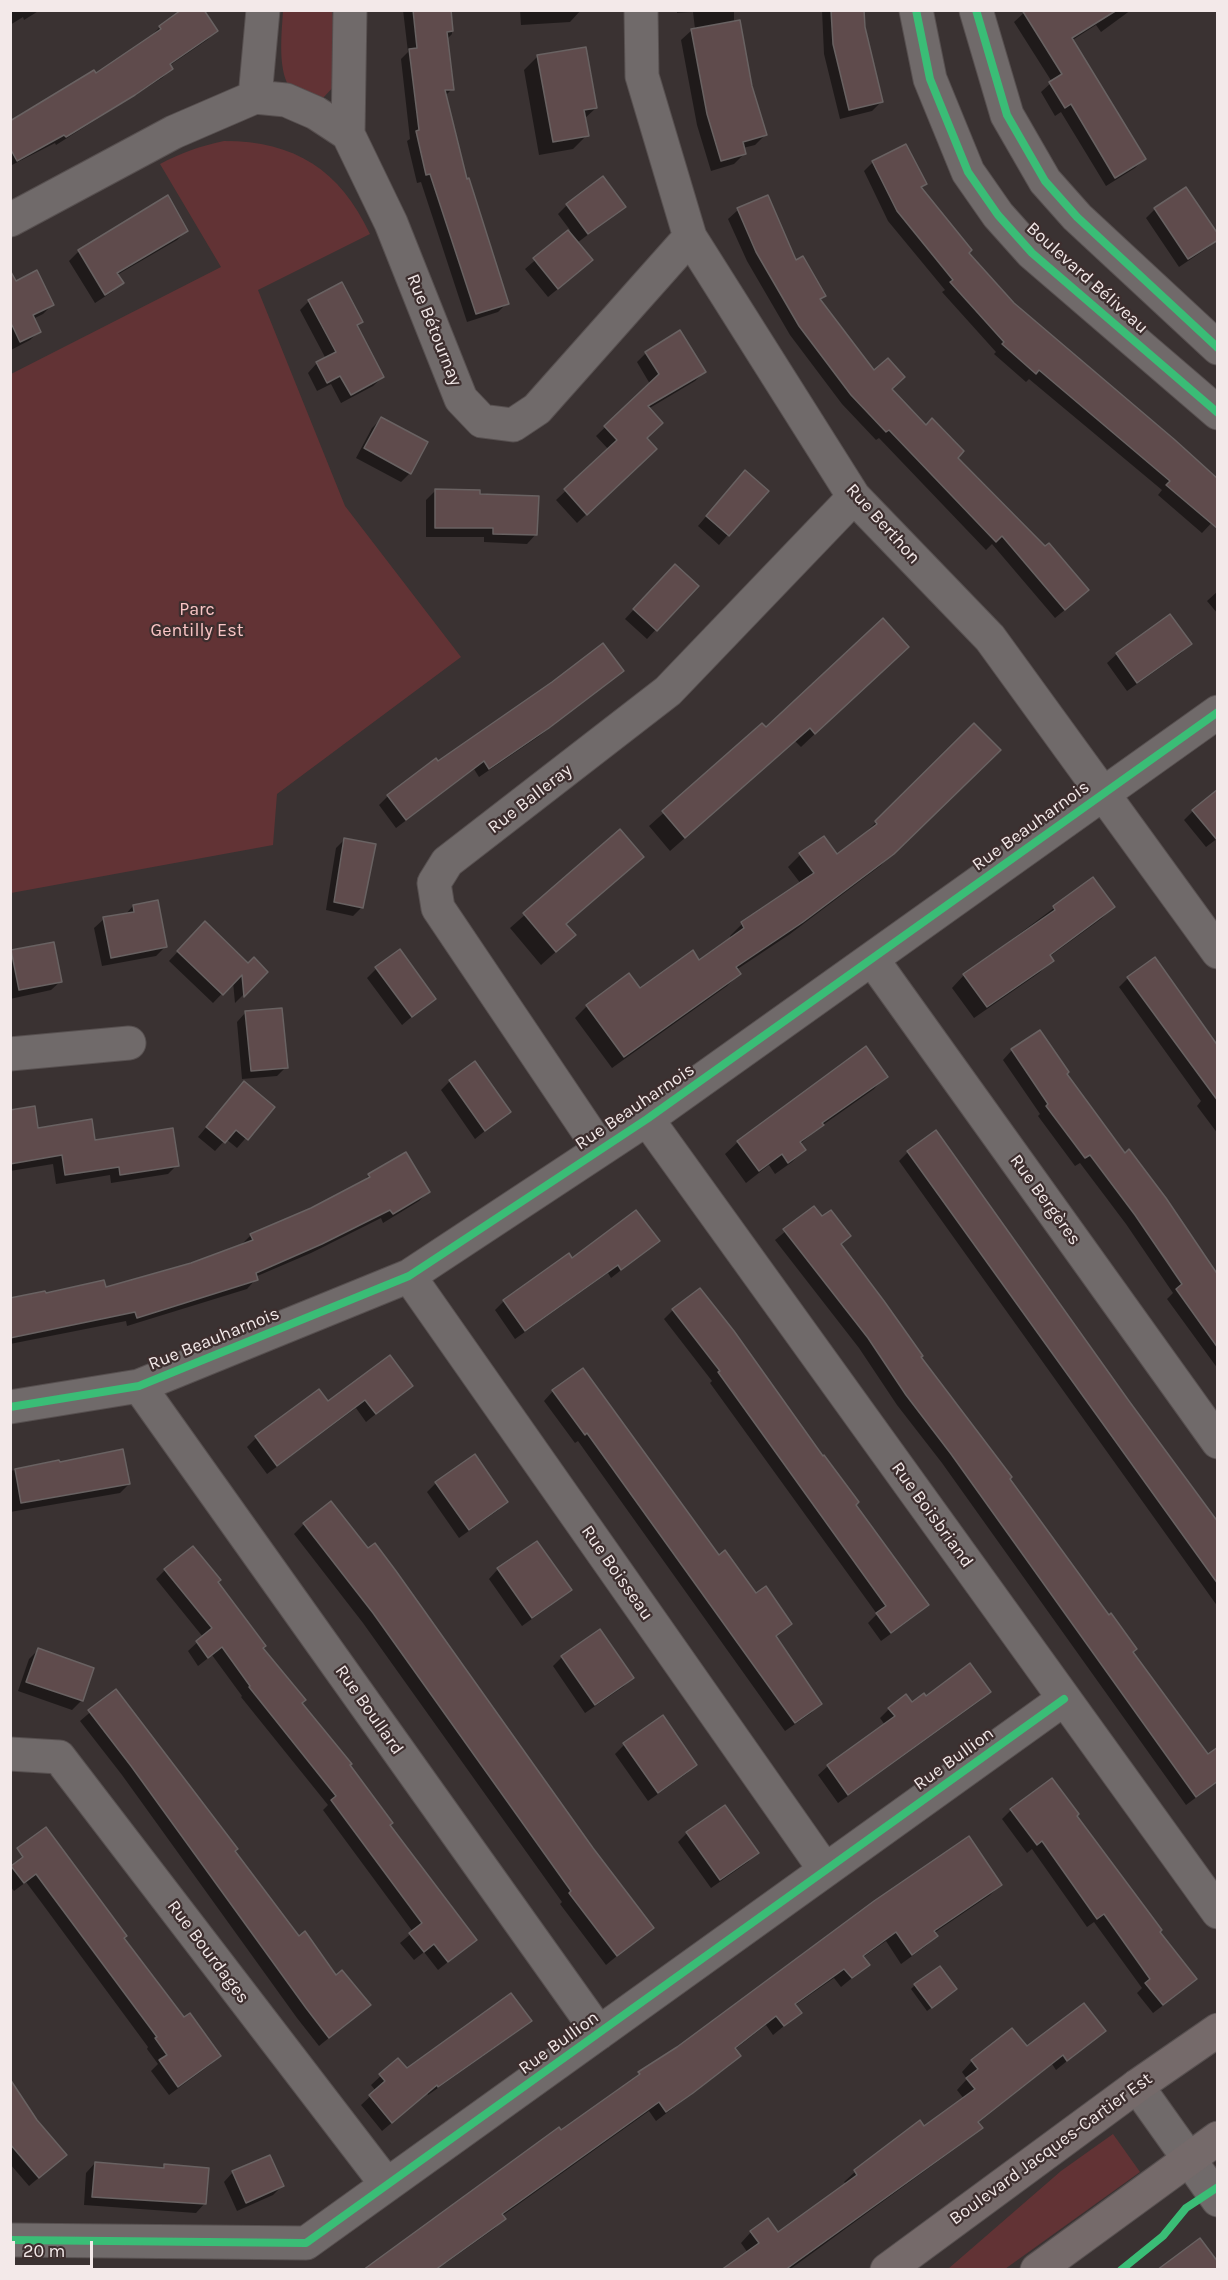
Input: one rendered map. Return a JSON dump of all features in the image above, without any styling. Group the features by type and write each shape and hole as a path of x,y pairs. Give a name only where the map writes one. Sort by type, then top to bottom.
{"main road":[{"name":"Boulevard Jacques-Cartier Est","path":"887,2270 1137,2086 1218,2030"},
{"path":"1037,2270 1218,2138"}],"street":[{"path":"255,97 263,10"},
{"name":"Rue Bétournay","path":"351,10 348,134 391,224 461,399 482,421 513,425 537,409 690,237"},
{"name":"Rue Berthon","path":"641,10 642,76 690,237 854,497 990,638 1218,952"},
{"name":"Boulevard Béliveau","path":"916,10 930,80 968,172 998,215 1032,253 1218,413"},
{"name":"Boulevard Béliveau","path":"976,10 1007,115 1045,181 1077,217 1210,330"},
{"path":"10,220 174,132 255,97 286,100 316,113 348,134"},
{"name":"Rue Balleray","path":"600,1149 438,908 434,883 447,862 668,691 854,497"},
{"name":"Rue Beauharnois","path":"10,1407 139,1386 409,1276 647,1119 1218,712"},
{"name":"Rue Bergères","path":"872,959 1218,1442"},
{"path":"10,1054 129,1043"},
{"name":"Rue Boisbriand","path":"647,1119 1218,1911"},
{"name":"Rue Boisseau","path":"409,1276 825,1870"},
{"name":"Rue Boullard","path":"139,1386 599,2033"},
{"name":"Rue Bullion","path":"13,2236 306,2243 1064,1699"},
{"name":"Rue Bourdages","path":"10,1754 59,1757 387,2185"},
{"path":"1137,2086 1218,2200"}],"green space":[{"path":"283,11 332,11 339,72 337,83 323,98 299,95 286,81 281,44"},
{"name":"Parc Gentilly Est","path":"224,141 249,142 273,147 312,164 329,176 345,192 370,234 258,290 345,506 461,657 277,794 273,845 11,893 11,374 221,267 160,164 191,150"},
{"path":"1113,2134 1140,2172 1005,2269 948,2269 1061,2171"}],"building":[{"path":"181,10 204,10 218,31 170,64 173,69 135,95 66,137 64,135 17,161 10,148 10,121 94,70 96,73 161,29 159,26"},
{"path":"413,10 451,10 453,31 447,32 454,90 445,90 467,179 469,178 509,304 476,314 430,174 426,175 416,131 419,130 409,49 417,48"},
{"path":"831,10 864,10 865,27 883,102 849,110 833,44"},
{"path":"1022,10 1117,10 1072,38 1146,159 1115,178 1071,104 1065,108 1049,82 1062,74"},
{"path":"740,20 752,86 767,135 743,142 746,154 721,161 707,114 691,29"},
{"path":"586,47 597,108 584,110 589,136 553,142 537,55"},
{"path":"906,144 927,184 921,187 972,250 969,253 1014,303 1218,479 1218,529 1166,485 1170,481 1039,370 1036,374 1002,344 1004,342 950,282 953,280 897,211 872,161"},
{"path":"603,176 626,207 588,234 566,204"},
{"path":"1186,187 1218,234 1218,240 1188,259 1154,208"},
{"path":"168,195 188,231 117,273 124,283 105,295 78,250"},
{"path":"768,195 796,260 803,256 826,296 820,299 874,370 888,358 905,377 892,389 926,425 932,418 964,451 958,458 1045,546 1049,543 1089,590 1065,610 1002,536 996,542 889,430 886,432 851,395 799,326 756,252 737,208"},
{"path":"568,230 593,260 558,289 533,258"},
{"path":"10,270 16,281 37,270 54,305 33,315 41,332 20,342 12,325 10,326"},
{"path":"342,282 363,322 357,325 384,377 351,395 340,376 327,383 316,362 336,352 308,300"},
{"path":"680,330 706,372 648,406 663,423 647,438 657,449 587,515 564,489 617,440 604,426 659,374 645,352"},
{"path":"381,417 428,442 411,474 364,448"},
{"path":"745,470 769,491 729,536 706,516"},
{"path":"435,489 480,490 480,494 539,496 537,535 493,534 493,528 435,528"},
{"path":"675,564 699,586 657,631 633,609"},
{"path":"1170,614 1192,644 1137,683 1116,653"},
{"path":"883,618 909,647 815,734 810,728 685,838 662,811 762,723 766,727"},
{"path":"603,643 624,671 549,728 489,769 484,761 406,820 387,795 436,758 438,761 552,682"},
{"path":"974,723 1001,750 894,854 803,922 736,967 741,974 624,1057 586,1005 629,973 640,988 693,950 699,960 744,928 741,922 814,873 799,853 824,836 837,854 877,824 875,821"},
{"path":"1218,789 1218,841 1192,810"},
{"path":"620,829 644,857 566,924 576,935 556,952 523,913"},
{"path":"344,838 376,844 363,908 334,902"},
{"path":"1093,877 1115,907 1050,955 1054,961 987,1007 963,974 1055,910 1053,906"},
{"path":"158,900 167,947 111,958 103,917 134,912 133,905"},
{"path":"205,921 248,963 254,957 268,972 244,997 242,975 223,995 177,951"},
{"path":"54,942 62,982 19,990 11,950"},
{"path":"400,949 436,999 412,1017 375,967"},
{"path":"1155,957 1218,1046 1218,1101 1127,977"},
{"path":"282,1008 288,1068 251,1071 245,1011"},
{"path":"1040,1030 1069,1072 1067,1074 1125,1153 1129,1149 1166,1198 1218,1275 1218,1348 1176,1289 1182,1284 1135,1215 1090,1155 1085,1158 1046,1106 1048,1104 1011,1049"},
{"path":"866,1046 888,1077 822,1123 824,1125 800,1142 806,1150 788,1163 782,1154 759,1171 737,1141"},
{"path":"475,1061 511,1112 485,1131 449,1080"},
{"path":"244,1081 275,1107 248,1140 236,1130 225,1143 206,1127"},
{"path":"35,1106 38,1128 92,1119 95,1140 173,1128 179,1166 120,1175 119,1167 65,1175 62,1155 10,1164 10,1110"},
{"path":"936,1130 1218,1522 1218,1584 907,1151"},
{"path":"406,1152 430,1192 393,1214 390,1210 322,1244 256,1273 258,1280 137,1318 135,1312 10,1338 10,1298 45,1291 46,1293 104,1280 106,1287 191,1263 253,1240 250,1234 311,1208 370,1177 368,1174"},
{"path":"814,1206 822,1216 831,1210 851,1236 841,1244 923,1356 921,1357 1012,1477 1010,1479 1109,1615 1111,1613 1137,1649 1133,1652 1208,1754 1218,1747 1218,1781 1196,1797 951,1454 906,1395 868,1338 783,1229"},
{"path":"636,1210 660,1241 621,1270 618,1265 525,1331 503,1300 569,1253 572,1258"},
{"path":"700,1288 859,1502 856,1505 929,1605 891,1633 876,1613 886,1606 718,1372 720,1371 672,1309"},
{"path":"390,1355 413,1386 376,1414 365,1400 277,1466 255,1436 319,1389 328,1401"},
{"path":"583,1368 719,1555 725,1550 756,1593 766,1586 792,1624 776,1636 822,1704 795,1723 587,1433 585,1435 552,1390"},
{"path":"123,1449 130,1484 21,1503 15,1469"},
{"path":"475,1454 508,1502 469,1530 435,1482"},
{"path":"331,1501 368,1548 375,1543 593,1848 654,1928 617,1956 569,1893 571,1891 373,1613 303,1523"},
{"path":"537,1541 572,1590 532,1618 497,1568"},
{"path":"193,1546 221,1580 218,1582 266,1646 263,1648 306,1700 302,1703 352,1764 350,1765 393,1823 390,1825 477,1940 448,1962 434,1944 424,1952 409,1933 422,1923 331,1800 336,1796 249,1687 222,1647 208,1658 196,1641 212,1628 164,1569"},
{"path":"600,1629 634,1678 595,1705 561,1656"},
{"path":"38,1648 94,1668 83,1701 26,1682"},
{"path":"970,1663 991,1692 848,1795 827,1765 895,1716 888,1708 906,1694 912,1702 924,1693 926,1696"},
{"path":"116,1689 238,1849 235,1851 299,1936 305,1931 336,1975 342,1970 371,2005 329,2038 88,1710"},
{"path":"663,1715 697,1765 658,1793 623,1743"},
{"path":"1052,1778 1079,1814 1077,1816 1162,1930 1160,1932 1197,1979 1163,2005 1145,1983 1150,1979 1104,1914 1097,1919 1042,1841 1037,1845 1010,1809"},
{"path":"725,1805 759,1853 720,1880 686,1832"},
{"path":"46,1827 127,1936 124,1938 184,2017 190,2013 221,2056 178,2087 159,2060 167,2055 155,2038 157,2037 36,1874 24,1883 11,1866 23,1857 17,1848"},
{"path":"969,1836 1002,1885 934,1931 938,1936 912,1955 896,1932 863,1956 870,1965 852,1978 844,1969 795,2004 802,2013 784,2026 776,2016 735,2048 741,2056 693,2093 666,2112 659,2102 502,2214 506,2219 435,2270 363,2270 559,2127 561,2130 640,2074 638,2072 677,2047 874,1901"},
{"path":"940,1966 957,1989 932,2008 914,1984"},
{"path":"511,1993 532,2021 438,2087 437,2085 392,2123 369,2095 385,2081 379,2074 398,2058 407,2068"},
{"path":"1084,2003 1106,2031 1067,2061 1063,2055 978,2122 983,2128 785,2270 721,2270 759,2243 750,2231 768,2218 778,2232 857,2175 854,2170 920,2120 924,2126 975,2089 966,2078 978,2069 971,2060 1012,2028 1027,2046"},
{"path":"10,2079 37,2120 67,2155 39,2178 10,2144"},
{"path":"270,2155 284,2186 246,2203 232,2171"},
{"path":"95,2162 164,2168 164,2164 209,2168 206,2204 92,2197"},
{"path":"1200,2238 1218,2262 1218,2270 1157,2270"}],"cycle path":[{"path":"916,10 930,79 968,172 998,215 1032,253 1218,413"},
{"path":"976,10 1007,115 1045,181 1077,217 1218,348"},
{"path":"10,1407 139,1386 409,1276 647,1119 1218,712"},
{"path":"10,2240 306,2243 1064,1699"},
{"path":"1121,2270 1163,2236 1186,2208 1218,2187"}]}
